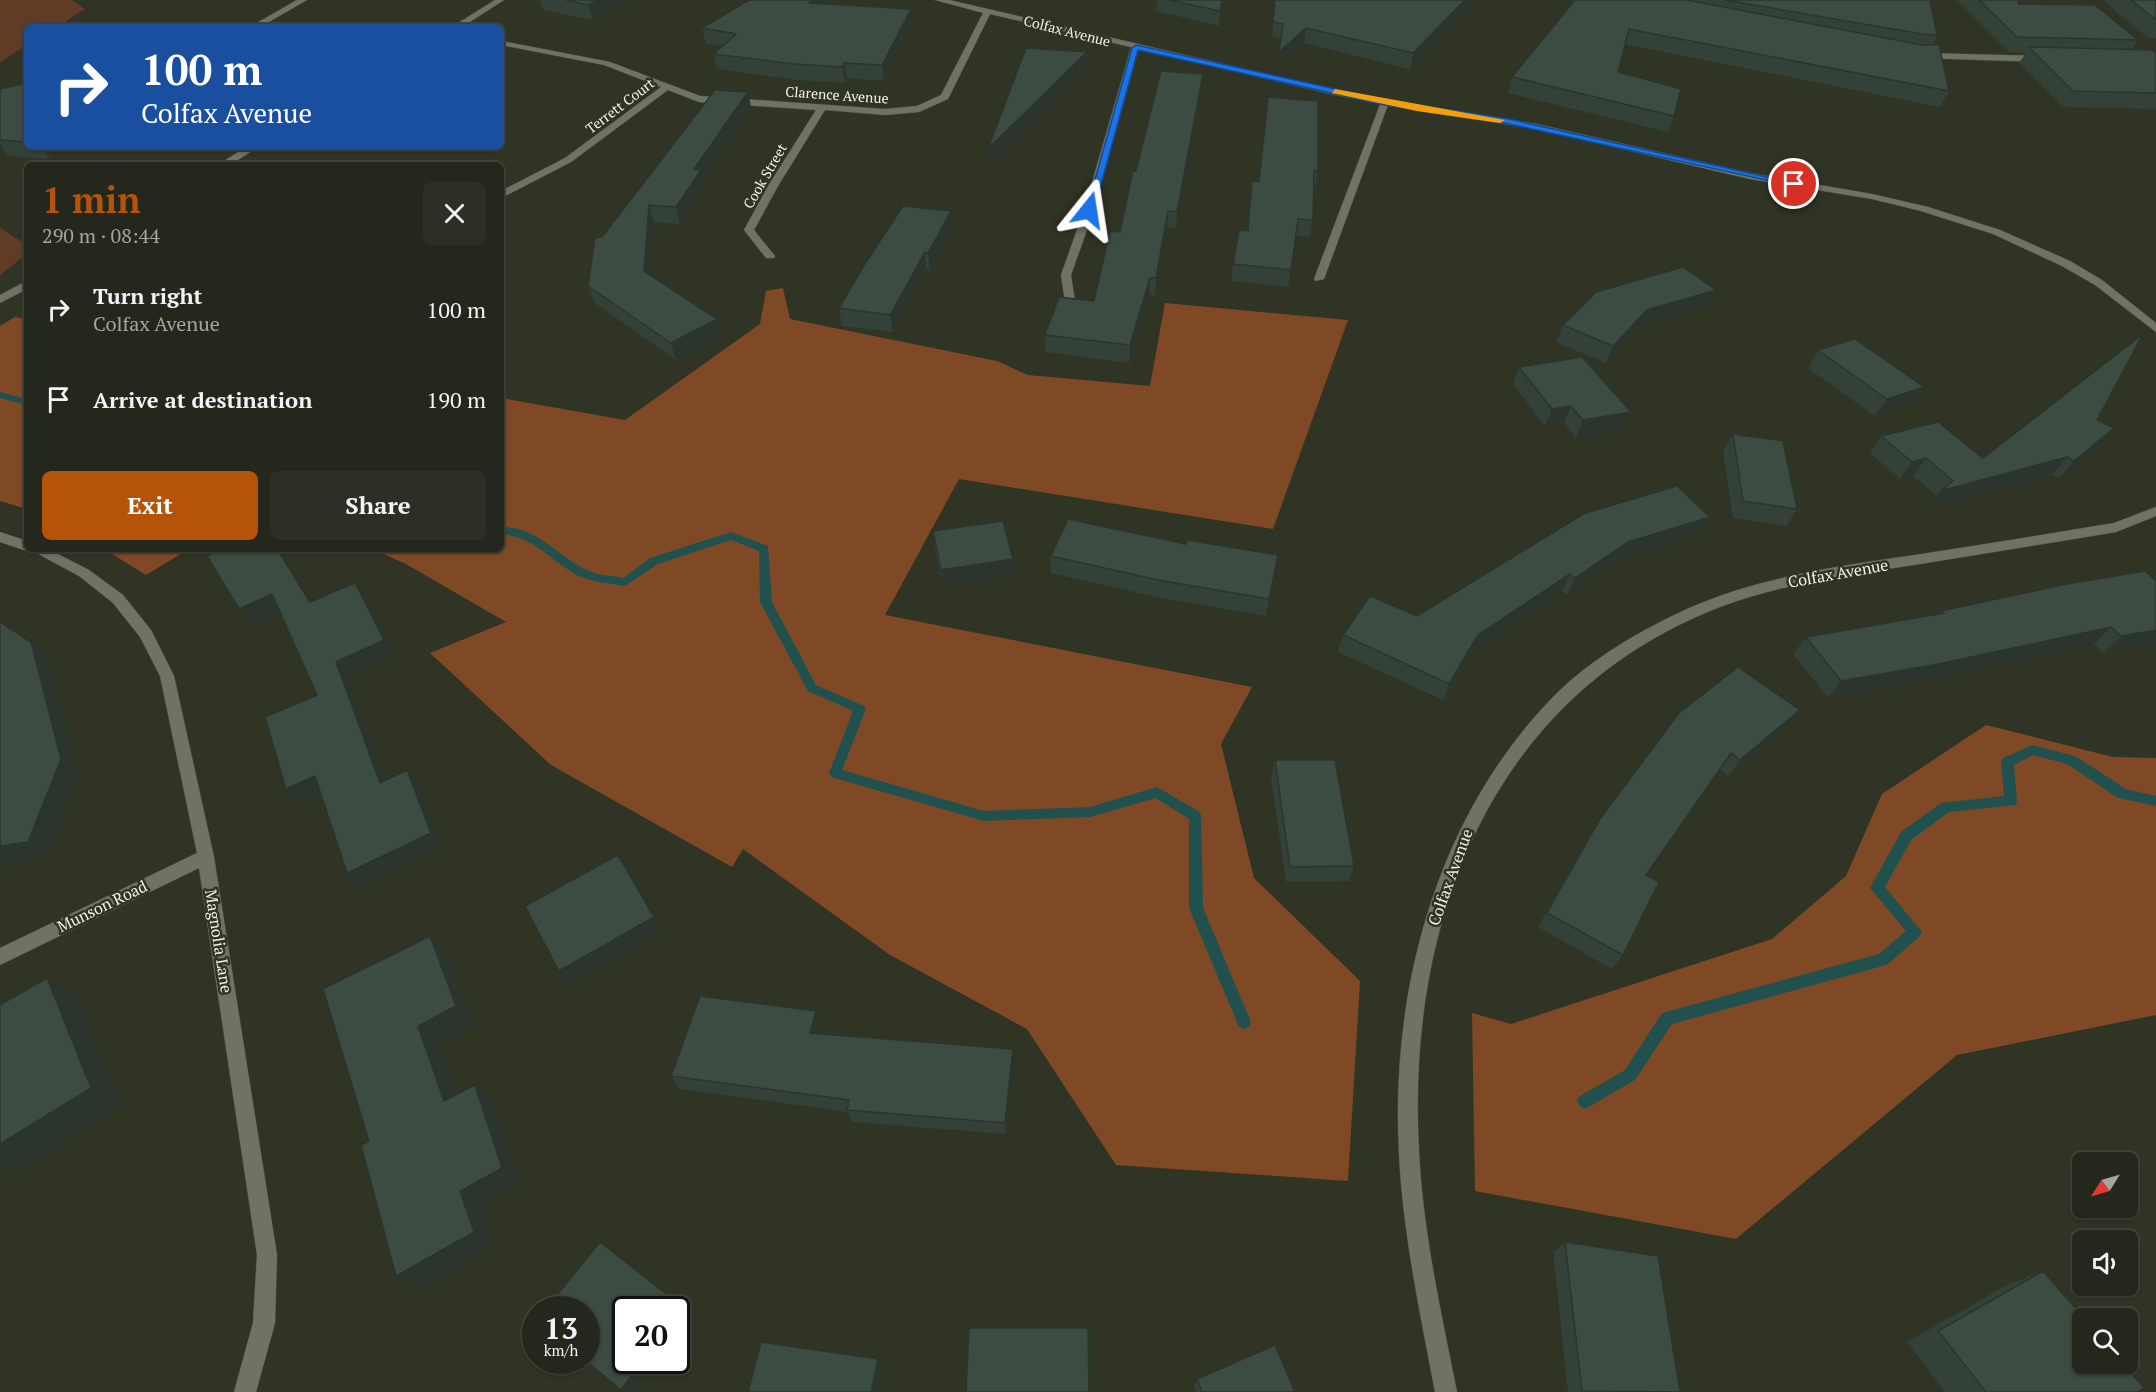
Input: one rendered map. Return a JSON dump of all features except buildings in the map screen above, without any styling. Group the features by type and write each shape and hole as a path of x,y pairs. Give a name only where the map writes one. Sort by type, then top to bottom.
{"street":[{"path":"259,24 303,0"},
{"path":"461,24 500,0"},
{"name":"Colfax Avenue","path":"939,0 1136,48 1385,102 1509,122 1750,176 1887,200 1931,211 1986,229 2063,263 2115,295 2156,329"},
{"name":"Clarence Avenue","path":"667,87 699,99 902,112 934,103 945,97 988,11"},
{"name":"Terrett Court","path":"504,44 603,62 632,70 667,87 575,156 504,193"},
{"path":"1070,302 1066,275 1089,210 1136,48"},
{"path":"1914,55 2052,59"},
{"path":"1319,279 1385,102"},
{"name":"Cook Street","path":"770,256 749,230 773,186 822,108"},
{"path":"229,162 248,150"},
{"path":"0,300 24,286"},
{"name":"Colfax Avenue","path":"1446,1392 1415,1230 1408,1116 1414,1012 1431,923 1458,844 1483,796 1524,738 1576,685 1628,646 1691,613 1757,589 1822,574 2116,527 2156,511"},
{"path":"0,537 24,545"},
{"name":"Magnolia Lane","path":"44,552 84,573 118,599 146,634 167,676 206,857 267,1255 264,1323 245,1392"},
{"name":"Munson Road","path":"0,957 206,857"}],"shaded area":[{"path":"0,0 72,0 85,9 61,24 24,24 24,47 0,62"},
{"path":"0,228 24,243 24,256 0,275"},
{"path":"783,288 790,319 997,361 1028,375 1150,386 1165,303 1348,320 1273,529 959,479 885,615 1252,687 1221,744 1254,878 1360,981 1348,1181 1116,1165 1027,1029 890,955 743,849 732,867 551,765 430,653 506,622 406,564 379,552 504,552 504,399 625,420 760,324 766,291"},
{"path":"15,317 24,318 24,508 0,501 0,326"},
{"path":"109,552 184,552 146,575"},
{"path":"1986,725 2113,757 2156,758 2156,1015 1957,1055 1736,1239 1475,1191 1472,1013 1511,1024 1772,939 1846,876 1882,794"}],"waterway":[{"path":"0,395 24,401"},
{"path":"504,530 514,531 536,540 583,573 625,582 654,561 731,536 764,549 766,602 812,688 860,709 835,773 984,816 1090,812 1157,792 1195,816 1196,908 1244,1022"},
{"path":"1585,1101 1630,1075 1667,1018 1883,959 1915,932 1877,888 1906,836 1946,807 2011,801 2007,762 2032,750 2071,760 2123,794 2156,801"}],"slow traffic":[{"path":"1335,91 1417,109 1500,120"}],"route":[{"path":"1089,210 1114,115 1136,48 1417,109 1509,122 1794,184"}]}
